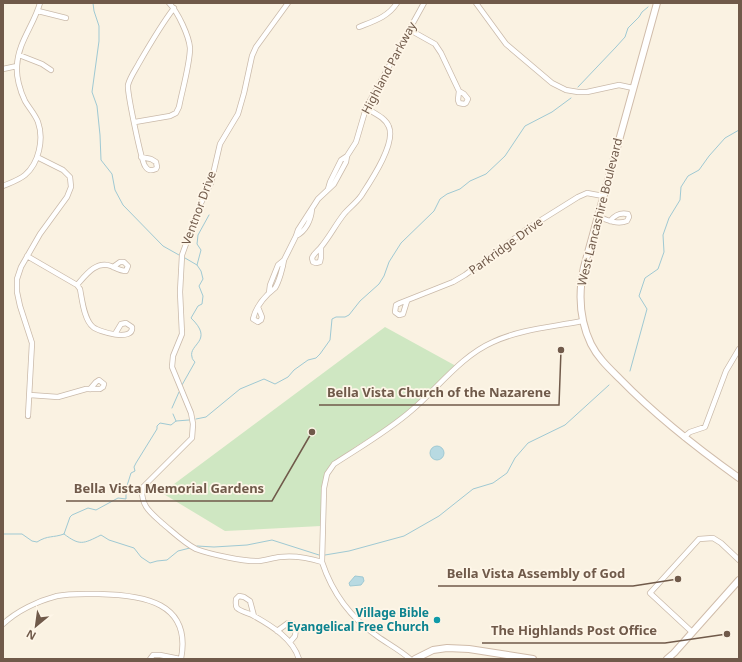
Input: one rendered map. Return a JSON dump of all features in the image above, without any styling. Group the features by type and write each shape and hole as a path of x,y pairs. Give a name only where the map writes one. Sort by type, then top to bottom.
{"main road":[{"name":"West Lancashire Boulevard","path":"657,3 581,281 579,298 582,321 591,344 598,356 634,394 684,437 739,478"},
{"path":"667,659 739,580"},
{"path":"415,659 434,650 447,648 469,649 534,659"}],"street":[{"path":"3,186 24,176 31,168 37,157 41,141 37,120 22,93 17,66 22,43 38,11 40,3"},
{"path":"135,122 170,116 176,113 179,107 190,47 180,19 174,8 169,3"},
{"name":"Ventnor Drive","path":"288,3 256,47 252,56 238,114 220,144 211,183 200,205 182,255 180,292 182,334 173,356 172,367 192,418 192,438 142,488 142,496 145,506 153,515 185,542 197,549 246,560 258,561 293,556 306,557 322,562"},
{"path":"359,27 382,18 389,13 397,3"},
{"name":"Highland Parkway","path":"258,307 269,293 270,285 278,265 284,260 306,214 312,209 318,199 334,184 346,162 347,156 356,142 366,108 424,3"},
{"path":"476,3 506,44 552,83 566,90 578,92 588,92 619,85 633,88"},
{"path":"142,157 129,97 128,85 160,26 174,8"},
{"path":"38,11 66,18"},
{"path":"410,30 435,44 441,53 459,91"},
{"path":"19,55 42,64 51,70"},
{"path":"3,69 17,66"},
{"path":"321,248 344,214 360,197 385,154 390,133 389,126 384,120 366,108"},
{"path":"28,416 32,343 20,306 17,292 17,279 21,267 40,234 67,197 71,188 70,177 63,170 37,157"},
{"name":"Parkridge Drive","path":"407,301 453,282 465,275 530,227 578,197 587,193 603,196"},
{"path":"598,216 610,221"},
{"path":"27,256 77,285 80,289 87,320 92,327 115,334"},
{"path":"77,285 91,269 106,264 113,267"},
{"path":"410,659 367,628 346,607 329,581 322,562 324,488 327,474 334,464 399,422 464,361 483,347 510,335 582,321"},
{"path":"684,437 690,432 705,427 726,371 739,349"},
{"path":"30,395 58,397 90,389"},
{"path":"692,632 650,593 699,539 713,538 721,543 739,560"},
{"path":"3,624 24,610 44,600 58,596 74,594 131,596 148,600 160,604 169,610 174,616 183,636 183,649 180,659 160,655 153,656 150,659"},
{"path":"254,616 250,601 239,596 236,599 236,605 238,608 254,616 290,642 297,653 298,659"},
{"path":"277,632 288,623 293,624 296,629 295,636 290,642"}],"green space":[{"path":"385,327 456,366 427,395 395,422 351,450 328,469 321,526 225,531 162,493"}],"water":[{"path":"437,446 442,448 444,453 442,458 437,460 432,458 430,453 432,448"},
{"path":"355,576 363,577 364,581 361,585 350,586 349,583"}],"waterway":[{"path":"93,3 99,26 99,41 92,92 97,106 101,160 112,174 115,190 123,205 163,246 179,255"},
{"path":"578,87 625,37 628,28 648,7"},
{"path":"196,419 206,417 240,389 264,379 275,384 288,377 294,370 308,360 316,358 330,340 332,319 349,315 360,301 379,284 384,276 389,262 401,243 434,211 440,199 447,194 460,189 470,181 486,174 505,156 525,126 552,112 571,98"},
{"path":"630,371 647,309 639,296 645,278 658,269 664,252 663,235 669,218 680,200 681,187 688,176 699,170 725,138 739,130"},
{"path":"182,385 195,362 192,358 192,353 201,337 201,332 198,326 191,318 198,306 202,304 203,296 199,286 203,279 201,271 197,265 201,250 197,244 198,235 209,215"},
{"path":"185,258 197,265"},
{"path":"325,555 349,551 404,536 439,516 473,489 493,483 507,473 515,458 528,443 565,425 609,385"},
{"path":"172,408 179,392"},
{"path":"173,414 176,421"},
{"path":"3,534 22,534 32,541 37,542 44,538 64,534 72,515 88,508 96,510 118,498 126,499 126,489 131,473 135,471 134,467 157,429 157,426 160,423 171,425 176,421 189,420"},
{"path":"64,534 78,542 86,542 101,535 109,540 134,548 141,557 150,563 167,560 178,551 190,548"},
{"path":"197,546 214,547 247,545 272,540 319,555"}],"place":[{"name":"Bella Vista Church of the Nazarene","path":"561,350"},
{"name":"Bella Vista Memorial Gardens","path":"312,432"},
{"name":"Bella Vista Assembly of God","path":"678,579"},
{"name":"Village Bible Evangelical Free Church","path":"437,620"},
{"name":"The Highlands Post Office","path":"727,634"}]}
